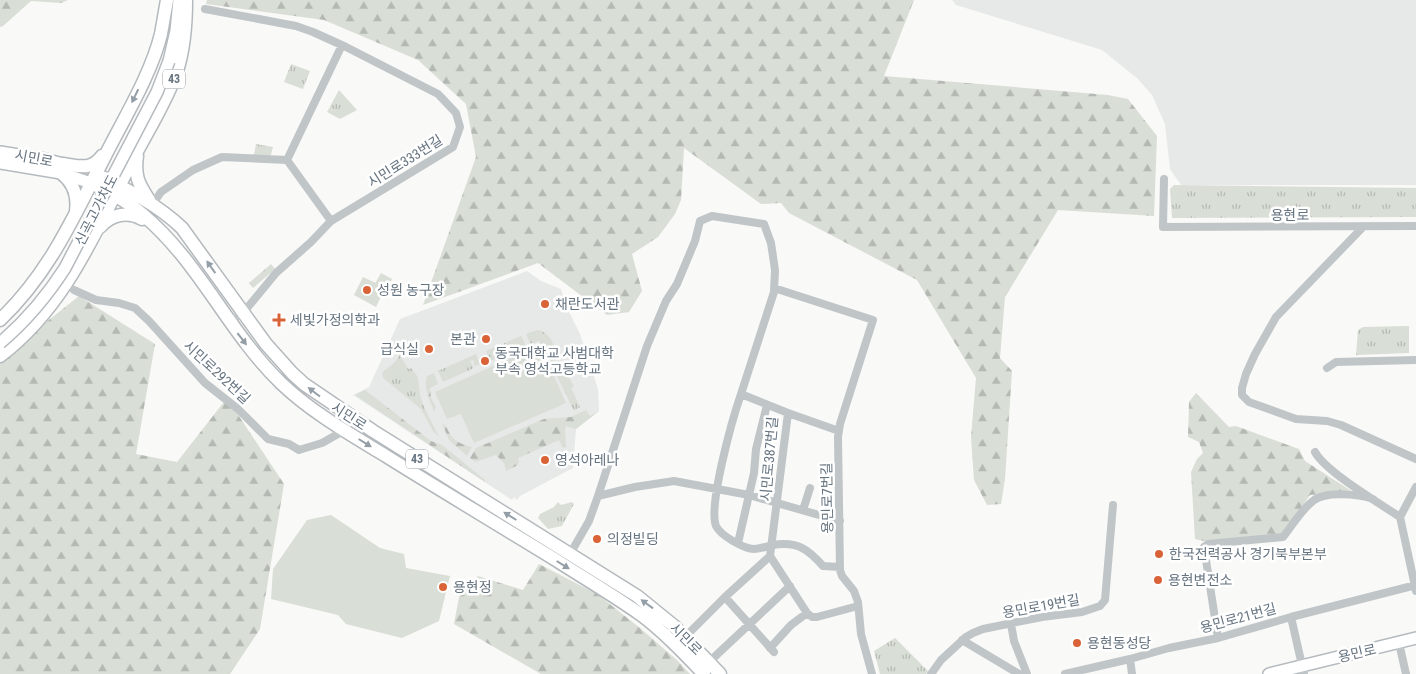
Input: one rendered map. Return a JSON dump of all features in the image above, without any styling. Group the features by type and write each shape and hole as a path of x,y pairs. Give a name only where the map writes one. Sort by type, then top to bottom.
{"main road":[{"path":"0,320 39,277 74,218 155,52 168,0"},
{"name":"43","path":"137,150 169,91 177,70 183,45 186,0"},
{"path":"74,218 75,194 62,168 84,167 95,164 116,133"},
{"path":"0,356 23,335 55,300 78,266 137,150"},
{"path":"137,150 135,168 137,179 152,204"},
{"name":"시민로","path":"94,178 117,190 152,204 182,228 280,361 318,395 373,432 637,596 658,612 681,641 707,668 720,674"},
{"name":"시민로","path":"117,190 160,230 196,273 229,322 256,357 282,384 345,430 681,641"},
{"path":"96,233 101,225 108,220 130,214 160,230"}],"street":[{"path":"165,60 168,0"},
{"path":"165,60 175,36 179,0"},
{"name":"시민로333번길","path":"205,9 296,26 342,45 438,94 456,113 460,127 453,147 331,221 311,242 276,273 243,312 229,322"},
{"path":"287,160 342,45"},
{"name":"신곡고가차도","path":"0,333 29,305 60,263 165,60"},
{"name":"신곡고가차도","path":"0,343 29,316 65,268 157,92 165,60"},
{"name":"시민로","path":"0,152 45,160 62,168 94,178"},
{"path":"152,204 161,192 193,170 222,157 287,160"},
{"path":"287,160 331,221"},
{"name":"시민로","path":"0,163 62,168"},
{"name":"용현로","path":"1164,179 1163,227 1416,226"},
{"path":"570,554 589,521 647,346 666,301 677,284 695,241 700,220 712,216 764,224 771,243 775,270 774,288 732,421 714,514 716,526 722,534 755,550 782,544 795,544 808,551 823,566 840,567"},
{"path":"1363,227 1276,317 1246,374 1242,395 1249,402 1296,419 1327,421 1340,425 1416,459"},
{"name":"용민로7번길","path":"774,288 873,320 839,431 840,567 842,576 854,591 872,674"},
{"name":"시민로292번길","path":"74,290 96,300 119,303 135,308 205,382 238,409 268,439 289,444 299,450 322,443 345,430"},
{"path":"1327,368 1336,362 1416,360"},
{"name":"시민로387번길","path":"741,394 788,413 770,556"},
{"path":"738,543 755,468 756,449 767,405"},
{"path":"788,413 839,431"},
{"path":"1315,452 1319,460 1400,517"},
{"path":"598,496 666,482 685,482 749,495 840,521"},
{"path":"1415,587 1400,517 1416,486"},
{"path":"803,510 810,488"},
{"path":"1218,638 1204,547 1208,544 1283,537 1312,502 1320,496 1351,494 1373,499"},
{"name":"용민로19번길","path":"931,674 941,660 962,640 983,629 1060,613 1082,612 1100,606 1105,600 1113,505"},
{"path":"681,641 770,556 812,617 818,618 858,606"},
{"path":"707,668 790,586"},
{"name":"용민로21번길","path":"1065,674 1130,660 1169,648 1218,638 1291,617 1415,587"},
{"path":"725,597 772,650 791,625 808,613"},
{"path":"1291,617 1303,670"},
{"path":"1011,624 1020,659 1027,674"},
{"name":"용민로","path":"1269,674 1303,670 1416,638"},
{"path":"962,640 1019,674"},
{"path":"1399,643 1406,674"},
{"path":"1130,660 1132,674"}],"shaded area":[{"path":"952,0 1416,0 1416,185 1181,185 1170,169 1165,124 1152,95 1138,79 1102,50 956,5"},
{"name":"동국대학교 사범대학 부속 영석고등학교","path":"527,271 541,281 561,289 566,306 580,334 598,389 599,411 576,429 573,468 520,496 517,500 514,497 512,500 353,395 369,387 400,319"}],"green space":[{"path":"0,0 68,0 61,3 31,1 0,27"},
{"path":"207,0 914,0 884,76 1108,95 1128,99 1157,136 1154,216 1058,210 1005,297 1000,358 1012,371 1005,479 1001,504 987,505 974,480 971,437 976,378 917,280 789,213 781,203 761,204 684,148 681,200 675,214 658,237 632,254 642,291 629,312 607,315 538,263 423,305 476,157 466,104 418,60 324,20 206,4"},
{"path":"291,64 310,71 303,89 284,82"},
{"path":"339,90 357,110 340,119 327,112"},
{"path":"256,144 273,147 270,158 254,155"},
{"path":"1174,185 1416,188 1416,217 1172,218 1170,189"},
{"path":"271,264 275,269 253,288 249,283"},
{"path":"381,273 392,279 385,293 373,287"},
{"name":"성원 농구장","path":"363,277 376,283 374,287 383,292 376,307 354,295"},
{"path":"79,296 155,344 136,454 177,462 227,398 284,484 260,629 230,674 0,674 0,359"},
{"path":"1409,326 1409,353 1356,355 1358,330 1363,327"},
{"path":"537,330 542,331 549,337 554,344 559,358 550,362 539,341 530,344 526,334"},
{"path":"521,336 526,346 490,361 486,351"},
{"path":"540,345 566,403 474,443 461,414 447,419 435,392"},
{"path":"476,354 480,364 475,366 473,360 470,361 474,368 443,382 438,371"},
{"path":"400,355 408,369 411,368 418,377 420,395 424,407 439,437 433,431 421,409 383,378 382,373"},
{"path":"565,370 574,387 571,388 580,407 574,411 556,374"},
{"path":"434,373 438,384 430,388 431,398 436,407 434,412 426,380 427,376"},
{"path":"365,390 431,441 442,445 485,480 485,482 355,395"},
{"path":"1196,393 1229,427 1236,426 1299,449 1305,461 1353,492 1310,495 1281,537 1212,543 1195,539 1191,472 1197,459 1203,453 1199,442 1188,437 1189,402"},
{"path":"586,410 590,416 599,411 576,429 566,426 566,447 563,448 559,440 518,458 518,465 506,471 504,463 496,455 475,462 470,458 476,448 544,419 571,417"},
{"path":"442,423 454,439 472,447 467,456 449,440"},
{"path":"558,502 561,505 572,502 574,504 562,526 548,529 538,518 540,514 554,507"},
{"path":"331,515 380,548 404,554 406,568 450,576 439,621 402,638 346,624 338,615 271,599 273,569 307,520"},
{"path":"539,564 597,594 640,628 690,674 541,674 454,624 459,597 478,576 523,590"},
{"path":"895,638 928,671 926,674 880,674 874,651"}],"place":[{"name":"성원 농구장","path":"367,290"},
{"name":"채란도서관","path":"545,304"},
{"name":"세빛가정의학과","path":"279,320"},
{"name":"본관","path":"486,339"},
{"name":"급식실","path":"429,349"},
{"name":"동국대학교 사범대학 부속 영석고등학교","path":"485,361"},
{"name":"영석아레나","path":"545,460"},
{"name":"의정빌딩","path":"597,539"},
{"name":"한국전력공사 경기북부본부","path":"1159,554"},
{"name":"용현변전소","path":"1158,580"},
{"name":"용현정","path":"443,587"},
{"name":"용현동성당","path":"1077,643"}]}
